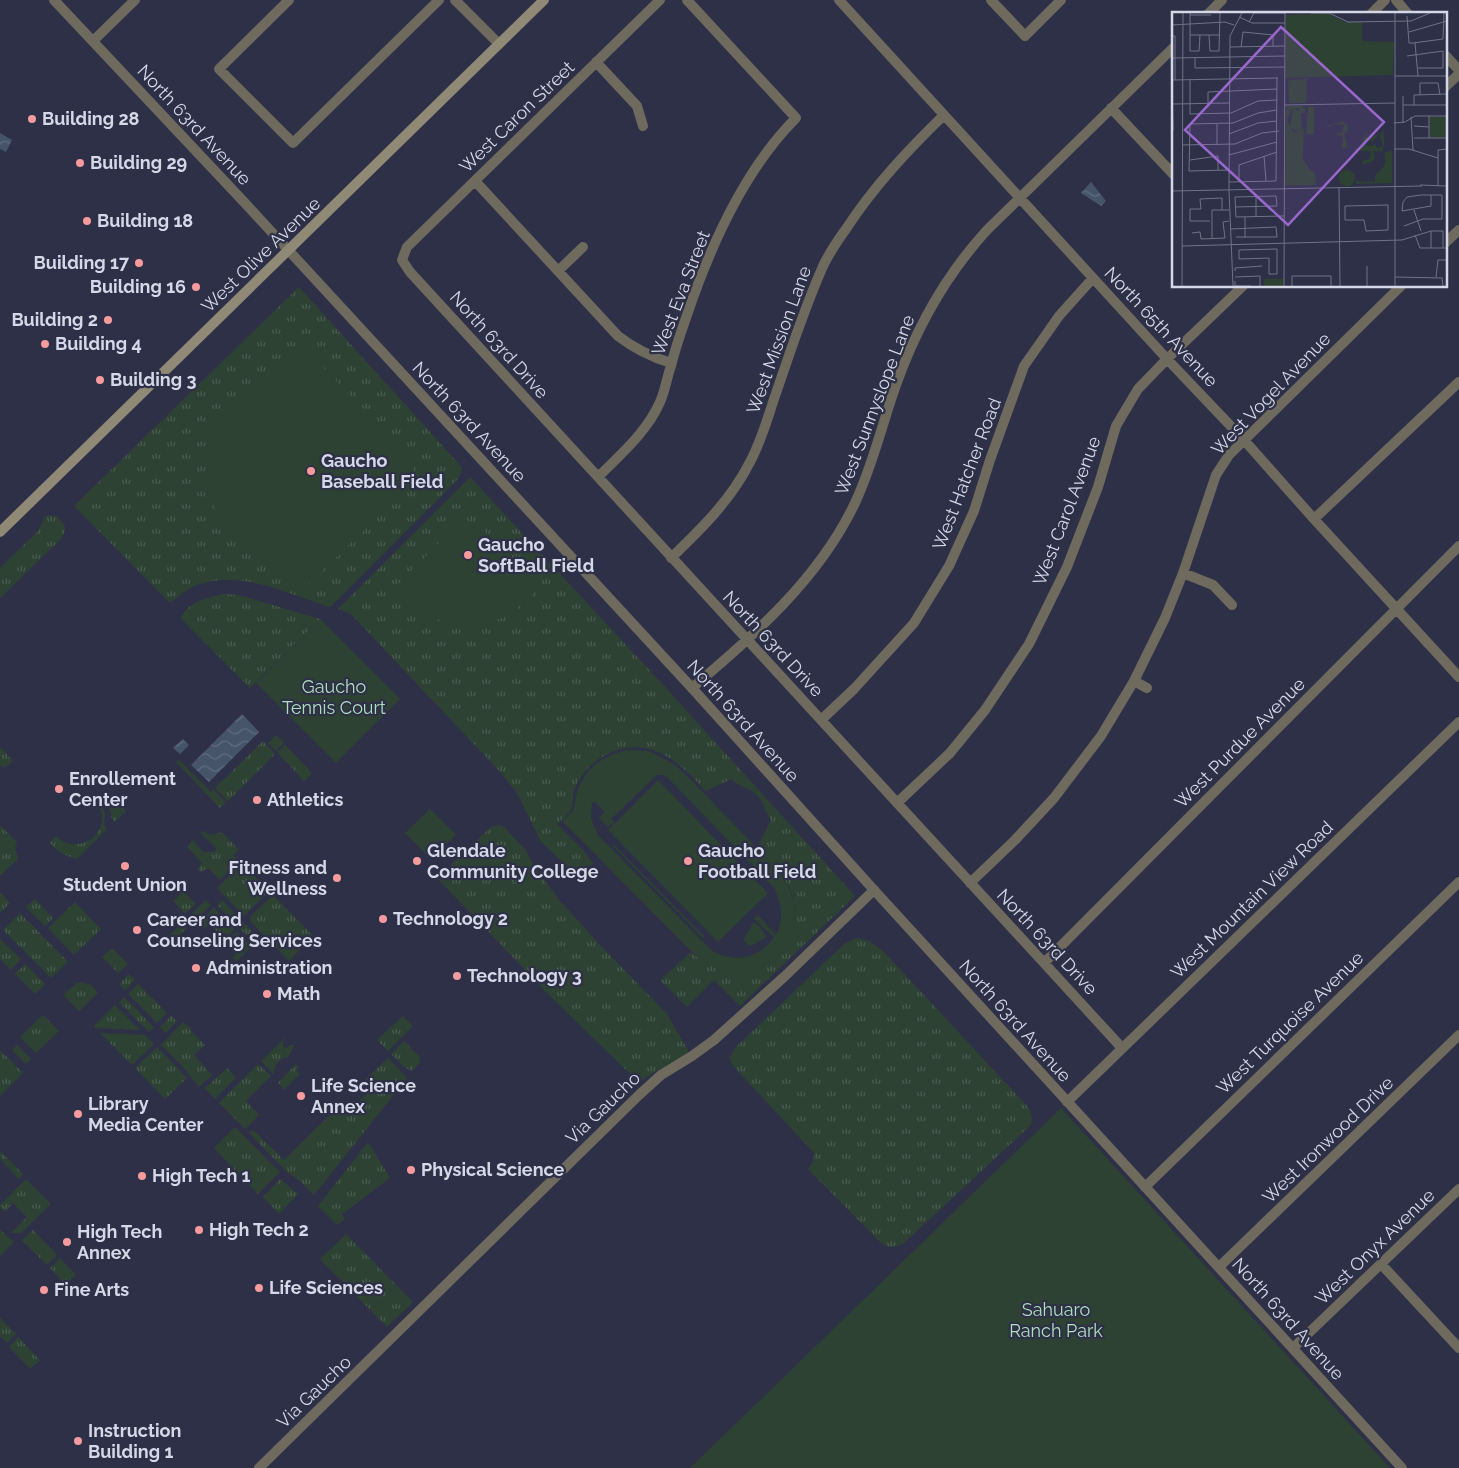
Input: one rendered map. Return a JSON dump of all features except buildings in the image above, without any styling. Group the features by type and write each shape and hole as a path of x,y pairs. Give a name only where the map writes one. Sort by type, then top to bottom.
{"main road":[{"name":"West Olive Avenue","path":"0,532 544,0"}],"street":[{"name":"North 63rd Avenue","path":"54,0 288,250 692,688 1402,1468"},
{"path":"93,41 135,0"},
{"path":"289,0 219,69 292,144 439,0"},
{"path":"455,0 499,44"},
{"name":"West Caron Street","path":"402,260 407,247 660,0"},
{"name":"West Eva Street","path":"598,478 625,451 646,426 660,402 671,363 704,268 751,176 780,134 796,118 687,0"},
{"path":"991,0 1025,36 1061,0"},
{"path":"1210,12 1222,0"},
{"path":"1372,12 1385,0"},
{"path":"1396,0 1406,12"},
{"name":"North 65th Avenue","path":"843,1 944,115 1167,359 1244,440 1459,677"},
{"name":"West Sunnyslope Lane","path":"692,688 794,594 818,565 837,536 864,483 896,385 924,319 941,288 965,255 987,230 1172,49"},
{"path":"1446,56 1459,72 1446,86"},
{"path":"596,62 637,106 643,126"},
{"path":"1111,108 1172,173"},
{"name":"West Mission Lane","path":"671,558 724,504 750,462 761,438 804,312 825,262 862,205 882,179 944,115"},
{"path":"475,181 618,336 639,352 671,363"},
{"path":"1446,242 1459,230"},
{"path":"558,271 583,248"},
{"name":"North 63rd Drive","path":"402,260 410,272 671,558 1122,1048"},
{"name":"West Hatcher Road","path":"821,720 854,689 914,623 949,566 974,511 1024,366 1059,316 1093,278"},
{"name":"West Carol Avenue","path":"896,803 950,753 980,717 1029,644 1067,567 1098,487 1116,426 1138,389 1241,288"},
{"name":"West Vogel Avenue","path":"970,882 1015,840 1054,798 1101,736 1134,681 1165,618 1183,573 1216,475 1229,455 1399,288"},
{"path":"1314,519 1459,382"},
{"name":"West Purdue Avenue","path":"1044,963 1459,546"},
{"path":"1183,573 1213,585 1232,605"},
{"path":"1134,681 1147,688"},
{"name":"West Mountain View Road","path":"1067,1102 1459,722"},
{"name":"West Turquoise Avenue","path":"1145,1187 1459,882"},
{"name":"Via Gaucho","path":"259,1468 661,1074 692,1056 714,1040 784,977 874,890"},
{"name":"West Ironwood Drive","path":"1219,1267 1459,1035"},
{"name":"West Onyx Avenue","path":"1293,1348 1459,1189"},
{"path":"1381,1264 1459,1348"}],"green space":[{"path":"299,287 458,463 462,469 459,478 330,607 262,585 227,580 209,582 192,587 170,603 74,506"},
{"name":"Gaucho Baseball Field","path":"302,346 414,460 413,483 299,593 208,501 209,432"},
{"path":"470,477 666,688 855,896 740,1006 714,980 687,1007 660,980 691,952 702,961 727,971 751,970 763,965 774,957 789,935 794,919 794,902 784,879 757,848 771,820 756,794 731,779 706,791 676,763 654,750 629,748 609,753 595,762 584,773 574,789 571,810 557,824 584,851 593,863 578,877 541,842 517,793 502,774 351,614 338,609"},
{"path":"48,515 54,517 56,515 64,524 63,536 0,598 0,568 38,531"},
{"name":"Gaucho SoftBall Field","path":"459,523 476,524 540,587 506,616 476,626 450,624 438,620 417,605 397,585"},
{"path":"224,594 239,595 320,619 250,688 181,618 184,612 194,604"},
{"name":"Gaucho Tennis Court","path":"320,619 400,699 336,763 256,683"},
{"path":"276,735 284,743 276,751 268,743"},
{"path":"263,741 275,754 228,801 215,788"},
{"path":"285,745 312,773 304,781 277,752"},
{"path":"0,747 13,761 6,767 0,766"},
{"path":"627,750 649,751 675,765 777,869 790,892 795,913 789,938 773,959 750,971 737,973 723,971 701,961 562,821 573,810 582,780 592,767 605,758","holes":["657,775 664,775 774,888 781,912 779,929 776,935 758,915 754,919 774,937 754,954 737,958 728,957 711,950 598,835 591,818 592,802 595,802 605,812 599,818 608,827 614,822 611,819"]},
{"path":"179,760 211,792 213,789 226,802 220,808 176,762"},
{"name":"Gaucho Football Field","path":"658,780 768,893 718,942 608,830"},
{"path":"108,792 126,811 115,822 112,819 109,805 104,797"},
{"path":"99,801 105,813 104,825 107,829 77,859 62,853 50,843 56,836 65,842 75,844 85,843 93,838 99,831 102,822 102,813 97,803"},
{"path":"430,809 456,835 431,859 405,833"},
{"path":"0,825 17,842 15,847 18,859 0,876"},
{"path":"499,825 504,827 525,849 536,869 560,901 667,1014 688,1050 686,1054 638,1082 546,992 437,878 491,827"},
{"path":"203,831 208,834 222,832 239,850 233,855 239,861 220,880 208,868 201,872 198,869 202,863 187,847 193,840 203,852 215,852 216,848 200,832"},
{"path":"613,844 705,937 703,938"},
{"path":"242,863 269,891 244,916 217,888"},
{"path":"183,891 196,904 185,914 173,901"},
{"path":"0,892 10,903 0,913"},
{"path":"273,895 313,936 289,961 251,922 250,917"},
{"path":"35,899 53,918 45,926 26,907"},
{"path":"206,900 211,905 191,924 186,919"},
{"path":"222,900 252,931 247,936 217,905"},
{"path":"75,902 101,929 74,955 48,928"},
{"path":"214,908 234,929 228,935 225,933 222,937 210,924 205,928 199,922"},
{"path":"20,913 68,962 51,978 3,930"},
{"path":"184,922 188,927 169,945 164,940"},
{"path":"754,922 767,937 750,946 743,940"},
{"path":"237,932 247,942 255,934 259,939 236,962 233,957 237,952 230,944 233,940 230,938"},
{"path":"857,938 869,941 884,952 1027,1106 1032,1117 1031,1125 904,1243 894,1247 883,1245 808,1169 813,1162 814,1153 735,1068 731,1063 730,1057 735,1048 844,944"},
{"path":"0,939 21,959 11,970 0,959"},
{"path":"112,948 128,964 118,973 102,957"},
{"path":"25,964 45,984 35,994 15,974"},
{"path":"129,974 135,980 125,990 119,984"},
{"path":"82,982 91,985 98,993 79,1011 63,995 77,983"},
{"path":"138,984 167,1013 157,1023 128,994"},
{"path":"124,997 154,1027 149,1032 119,1002"},
{"path":"115,1005 140,1030 95,1028 94,1026"},
{"path":"43,1015 59,1031 36,1053 20,1037"},
{"path":"171,1016 177,1021 166,1033 160,1027"},
{"path":"403,1016 413,1026 388,1051 377,1040"},
{"path":"183,1022 191,1028 190,1030 205,1045 194,1055 212,1075 199,1087 161,1045"},
{"path":"100,1033 145,1035 154,1044 132,1065"},
{"path":"286,1037 283,1047 286,1048 292,1045 294,1047 288,1057 277,1063 274,1068 274,1075 261,1061"},
{"path":"404,1041 420,1057 420,1062 412,1071 404,1067 391,1054"},
{"path":"17,1045 31,1059 26,1064 12,1050"},
{"path":"157,1047 187,1078 165,1099 135,1068"},
{"path":"0,1052 23,1073 0,1096"},
{"path":"388,1058 407,1078 314,1195 286,1171 249,1133 253,1130 284,1160 343,1102 351,1109 374,1087 366,1079"},
{"path":"258,1064 271,1076 246,1101 259,1115 245,1129 219,1103"},
{"path":"296,1064 299,1067 296,1070 300,1074 284,1090 278,1083"},
{"path":"227,1068 236,1078 215,1099 205,1088"},
{"name":"Sahuaro Ranch Park","path":"1061,1108 1390,1468 690,1468"},
{"path":"235,1127 280,1172 258,1194 214,1148"},
{"path":"368,1142 390,1178 342,1214 345,1219 337,1225 318,1206"},
{"path":"0,1151 23,1174 19,1179 0,1159"},
{"path":"26,1179 51,1204 21,1233 11,1233 27,1217 13,1203 5,1212 0,1205"},
{"path":"280,1179 298,1194 279,1214 263,1197"},
{"path":"0,1230 14,1242 0,1256"},
{"path":"33,1230 57,1255 47,1265 22,1240"},
{"path":"346,1234 413,1302 387,1327 320,1259"},
{"path":"60,1258 76,1275 66,1284 50,1268"},
{"path":"0,1318 16,1334 7,1343 0,1336"},
{"path":"18,1337 40,1360 30,1369 9,1347"}],"water":[{"path":"0,133 12,140 6,152 0,149"},
{"path":"1091,182 1106,201 1101,206 1081,193"},
{"path":"242,714 259,732 209,782 191,765"},
{"path":"183,739 189,745 180,754 173,748"}],"place":[{"name":"Building 28","path":"32,119"},
{"name":"Building 29","path":"80,163"},
{"name":"Building 18","path":"87,221"},
{"name":"Building 17","path":"139,263"},
{"name":"Building 16","path":"196,287"},
{"name":"Building 2","path":"108,320"},
{"name":"Building 4","path":"45,344"},
{"name":"Building 3","path":"100,380"},
{"name":"Gaucho Baseball Field","path":"311,471"},
{"name":"Gaucho SoftBall Field","path":"468,555"},
{"name":"Enrollement Center","path":"59,789"},
{"name":"Athletics","path":"257,800"},
{"name":"Glendale Community College","path":"417,861"},
{"name":"Gaucho Football Field","path":"688,861"},
{"name":"Student Union","path":"125,866"},
{"name":"Fitness and Wellness","path":"337,878"},
{"name":"Technology 2","path":"383,919"},
{"name":"Career and Counseling Services","path":"137,930"},
{"name":"Administration","path":"196,968"},
{"name":"Technology 3","path":"457,976"},
{"name":"Math","path":"267,994"},
{"name":"Life Science Annex","path":"301,1096"},
{"name":"Library Media Center","path":"78,1114"},
{"name":"Physical Science","path":"411,1170"},
{"name":"High Tech 1","path":"142,1176"},
{"name":"High Tech 2","path":"199,1230"},
{"name":"High Tech Annex","path":"67,1242"},
{"name":"Life Sciences","path":"259,1288"},
{"name":"Fine Arts","path":"44,1290"},
{"name":"Instruction Building 1","path":"78,1441"}]}
